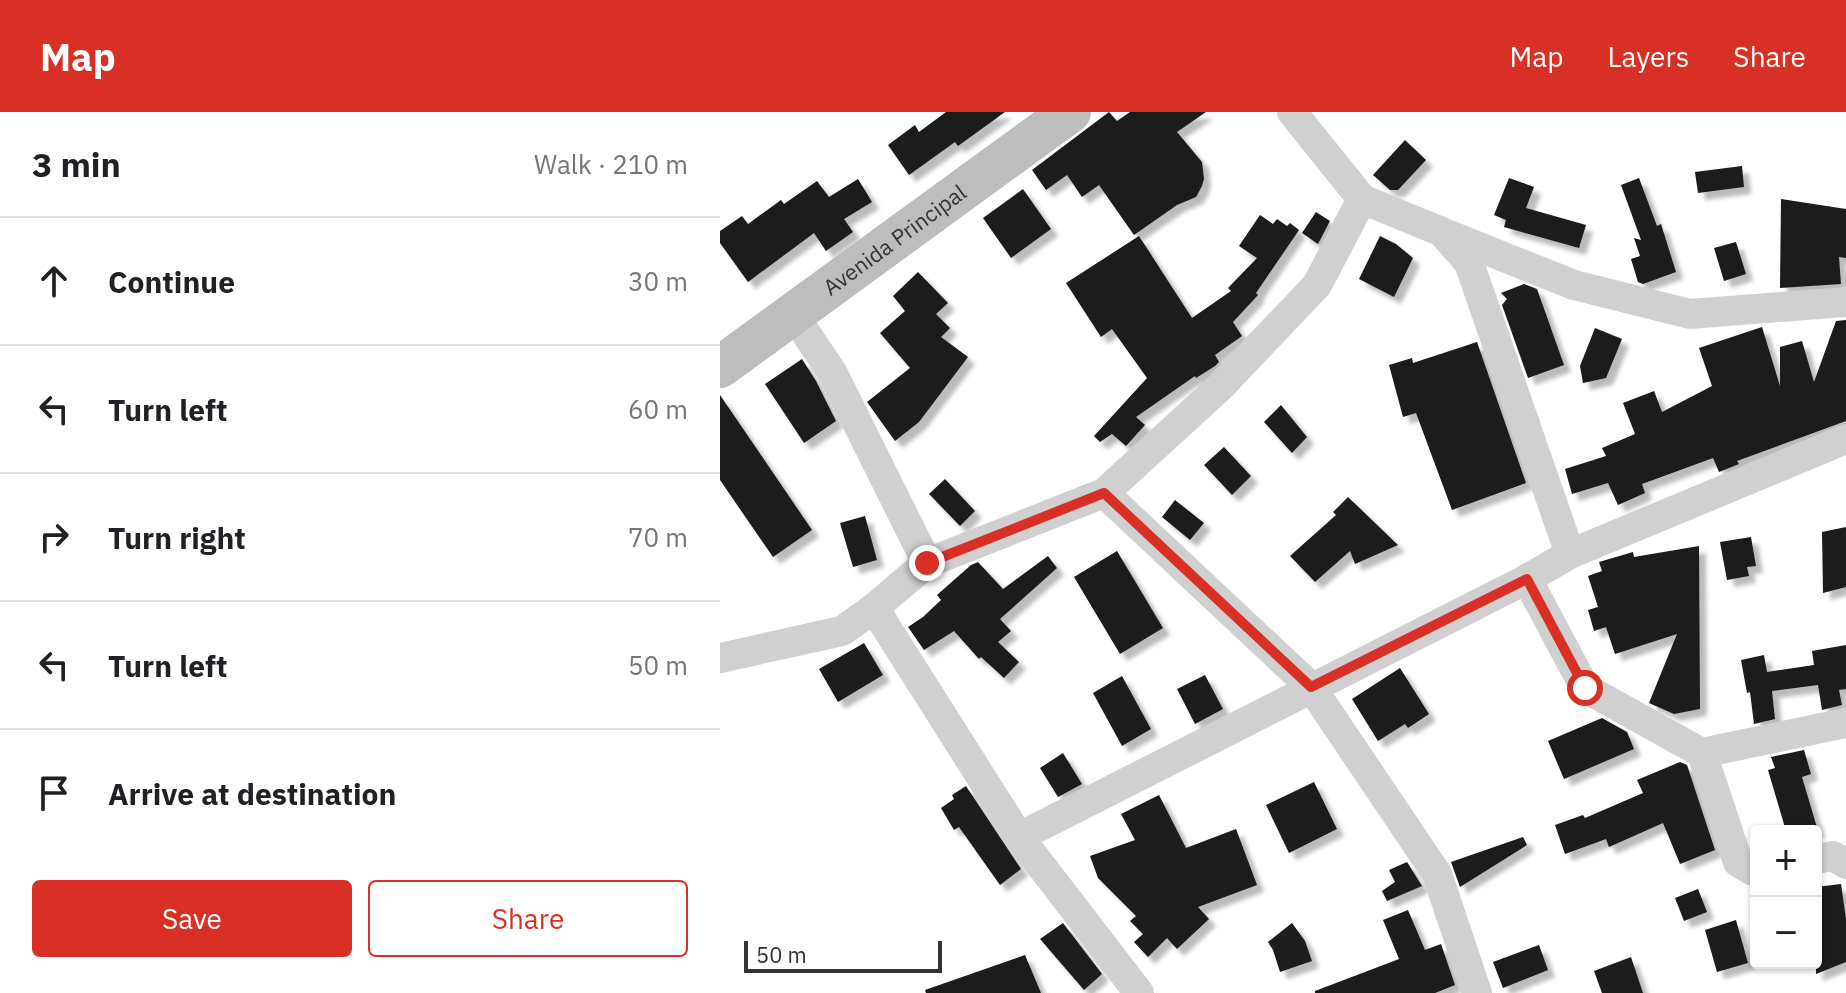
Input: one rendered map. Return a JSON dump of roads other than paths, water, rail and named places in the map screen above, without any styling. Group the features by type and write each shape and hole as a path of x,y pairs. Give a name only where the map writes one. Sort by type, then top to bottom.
{"main road":[{"name":"Avenida Principal","path":"720,367 1070,112"}],"street":[{"path":"1292,112 1362,199 1574,285 1690,314 1846,302"},
{"path":"720,658 842,631 927,563 1104,493 1220,387 1317,285 1362,199"},
{"path":"1442,232 1469,263 1570,554"},
{"path":"793,314 832,372 927,563"},
{"path":"1019,837 1527,579 1570,554 1846,439"},
{"path":"1104,493 1311,687 1437,874 1477,993"},
{"path":"1527,579 1585,688 1702,753 1846,723"},
{"path":"874,608 1019,837 1139,993"},
{"path":"1702,753 1738,862 1750,869"},
{"path":"1822,858 1833,856 1846,864"}]}
